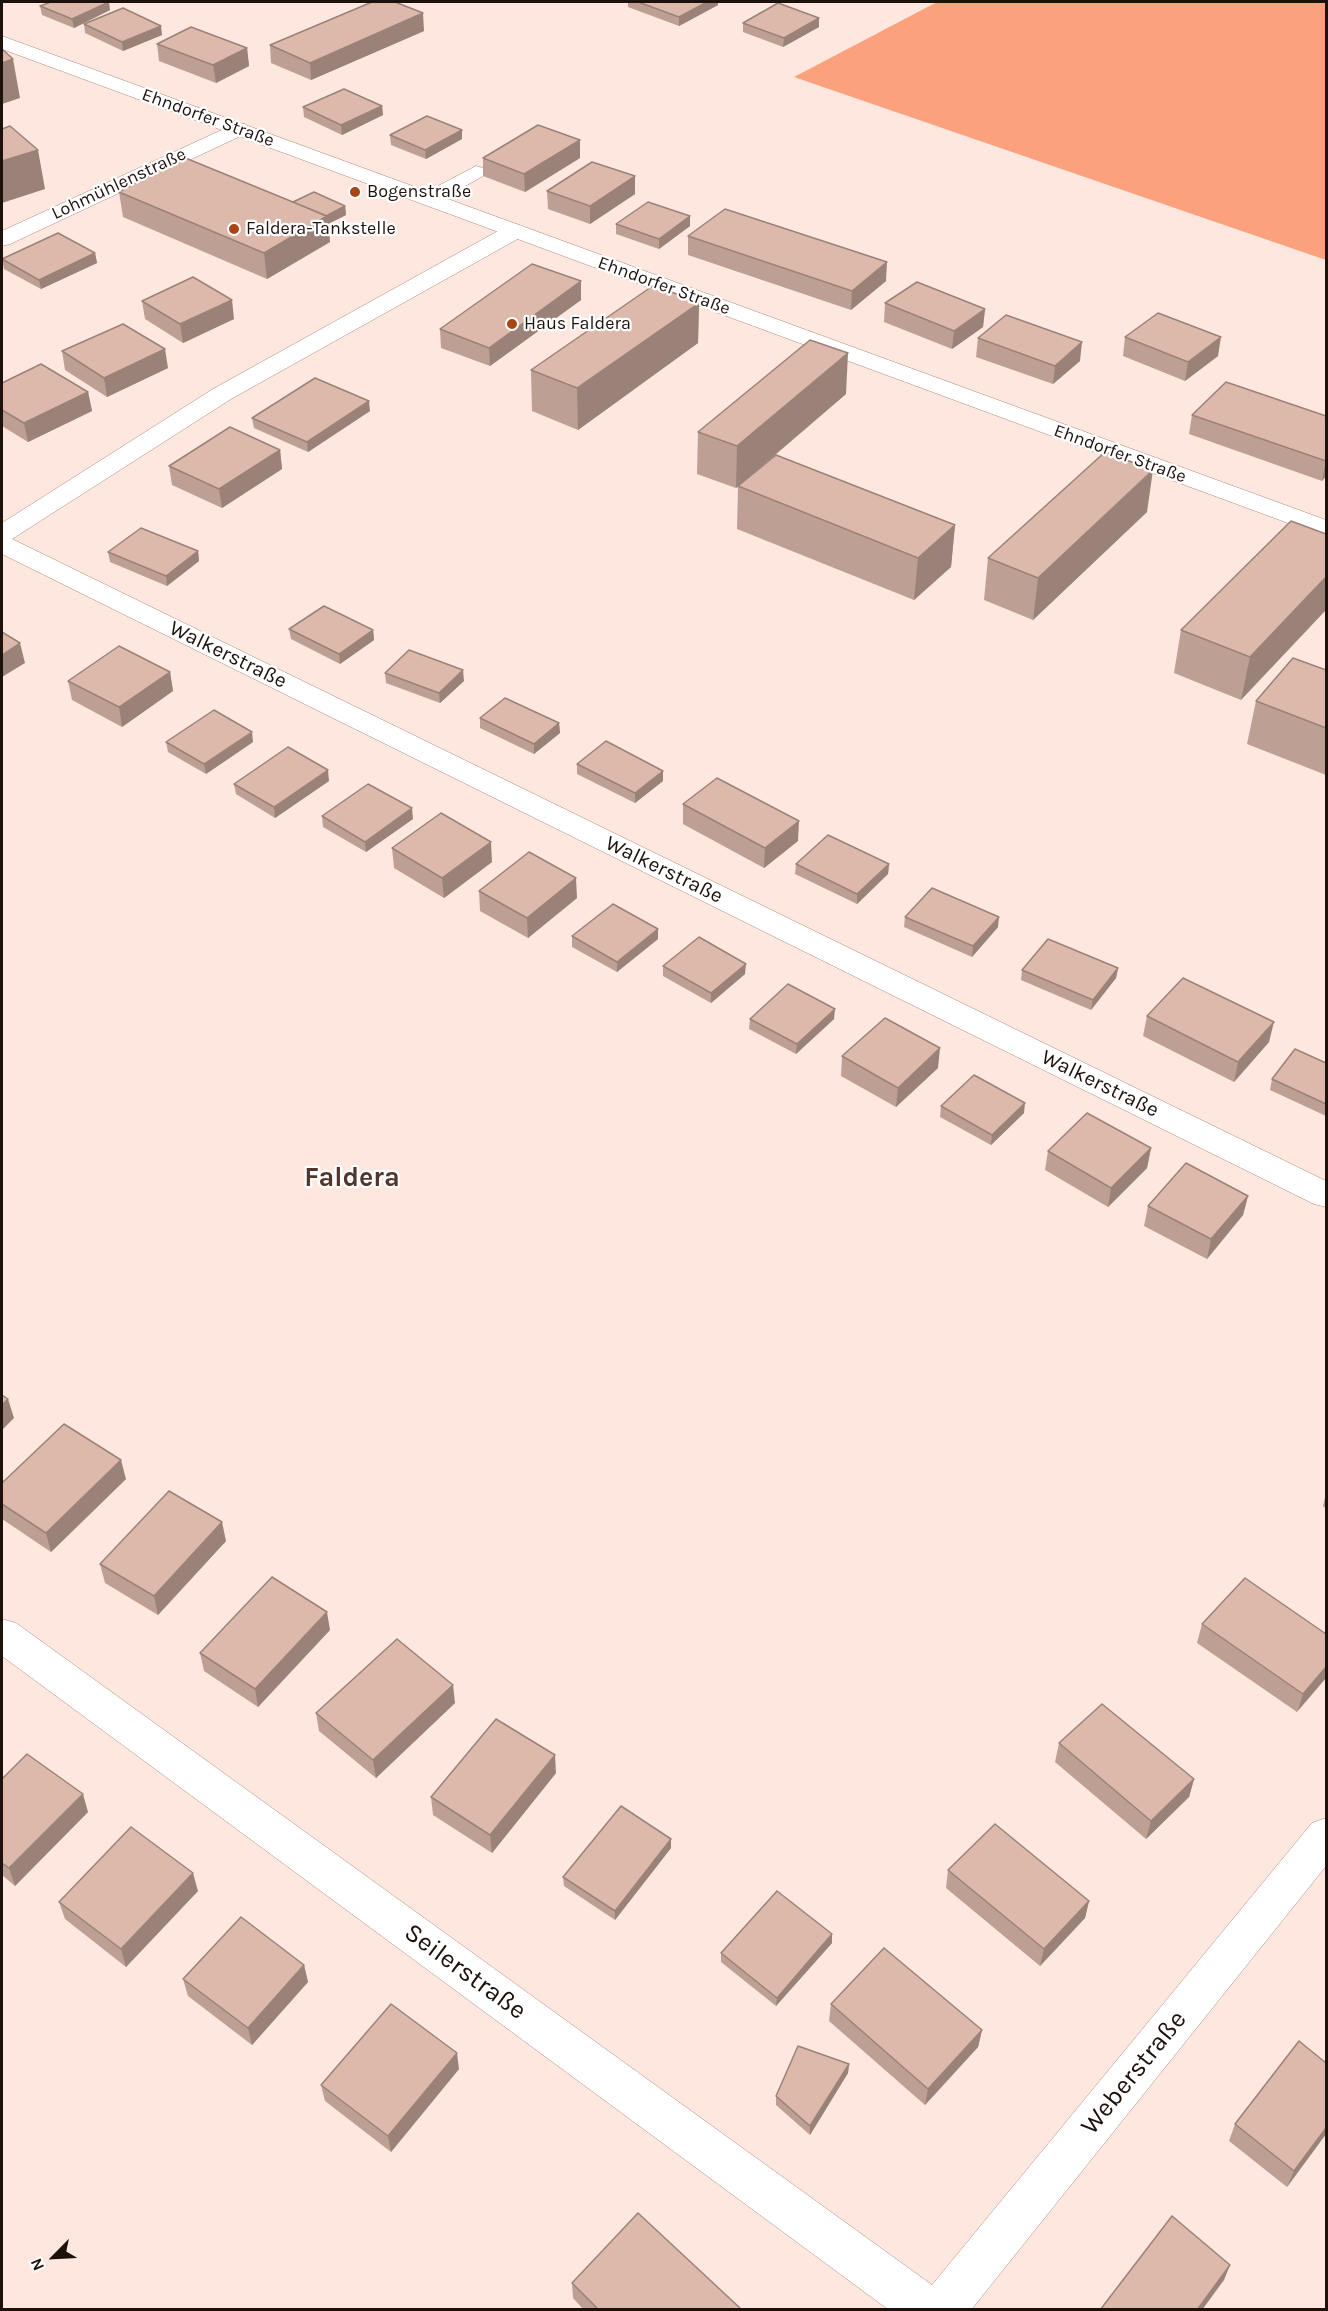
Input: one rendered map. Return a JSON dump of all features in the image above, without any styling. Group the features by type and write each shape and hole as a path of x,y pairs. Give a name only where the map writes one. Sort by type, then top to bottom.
{"street":[{"name":"Ehndorfer Straße","path":"2,42 1326,529"},
{"name":"Lohmühlenstraße","path":"2,239 237,129"},
{"path":"2,534 222,394 515,231"},
{"name":"Walkerstraße","path":"2,544 1326,1195"},
{"name":"Seilerstraße","path":"2,1635 928,2310"},
{"name":"Weberstraße","path":"941,2310 1326,1836"}],"lane":[{"path":"428,199 476,172"}],"shaded area":[{"path":"937,2 1326,2 1326,260 794,77"}],"building":[{"path":"51,2 109,2 72,19 40,6"},
{"path":"372,2 395,2 423,13 310,63 270,45"},
{"path":"638,2 707,2 679,17"},
{"path":"778,3 819,18 784,38 743,23"},
{"path":"123,8 161,26 122,42 84,24"},
{"path":"191,27 247,48 213,65 157,44"},
{"path":"2,49 13,59 2,63"},
{"path":"344,89 382,106 341,125 303,107"},
{"path":"427,116 462,130 425,150 390,135"},
{"path":"538,125 580,140 524,174 483,158"},
{"path":"10,126 38,150 2,161 2,129"},
{"path":"183,157 327,216 264,253 119,192"},
{"path":"592,162 635,176 590,206 547,191"},
{"path":"314,192 345,206 326,216 293,202"},
{"path":"648,202 690,216 659,239 616,224"},
{"path":"725,209 887,262 852,291 688,236"},
{"path":"58,233 95,253 39,280 2,259"},
{"path":"532,264 581,281 489,348 440,329"},
{"path":"193,277 232,300 180,324 142,301"},
{"path":"917,282 985,309 954,331 885,303"},
{"path":"654,285 699,303 577,388 531,370"},
{"path":"1158,313 1221,337 1188,362 1125,337"},
{"path":"1006,315 1082,342 1055,366 978,338"},
{"path":"123,324 165,349 104,378 62,351"},
{"path":"810,340 848,353 737,446 698,432"},
{"path":"41,364 88,392 24,423 2,410 2,383"},
{"path":"315,378 369,401 307,442 252,418"},
{"path":"1226,382 1326,416 1326,461 1192,415"},
{"path":"230,427 280,450 219,489 169,466"},
{"path":"1105,452 1153,470 1038,578 988,558"},
{"path":"776,455 955,525 918,558 738,486"},
{"path":"1291,521 1326,534 1326,577 1250,657 1181,630"},
{"path":"141,528 198,551 166,576 108,552"},
{"path":"324,606 373,630 339,654 289,629"},
{"path":"2,632 20,643 2,655"},
{"path":"119,646 170,672 119,707 68,681"},
{"path":"409,650 463,670 439,693 385,673"},
{"path":"1293,658 1326,670 1326,728 1256,701"},
{"path":"505,698 559,723 534,744 480,718"},
{"path":"214,710 252,732 204,764 166,742"},
{"path":"606,741 663,771 635,793 577,764"},
{"path":"288,747 328,770 274,807 234,784"},
{"path":"717,778 799,821 765,848 683,804"},
{"path":"368,784 412,808 365,842 322,816"},
{"path":"441,813 491,842 442,878 392,848"},
{"path":"828,835 889,864 857,894 796,864"},
{"path":"529,852 576,878 527,918 479,891"},
{"path":"932,888 999,917 973,946 905,917"},
{"path":"613,904 658,929 617,962 572,936"},
{"path":"699,937 746,964 711,993 663,966"},
{"path":"1048,939 1118,968 1093,1000 1022,970"},
{"path":"1183,978 1274,1022 1238,1062 1147,1016"},
{"path":"788,984 835,1009 797,1044 750,1019"},
{"path":"885,1018 940,1048 898,1088 842,1056"},
{"path":"1295,1049 1326,1063 1326,1104 1272,1079"},
{"path":"974,1075 1025,1103 992,1135 941,1106"},
{"path":"1087,1113 1151,1148 1111,1188 1048,1151"},
{"path":"1186,1163 1248,1196 1211,1239 1148,1206"},
{"path":"2,1395 8,1399 2,1405"},
{"path":"64,1424 121,1460 46,1533 2,1504 2,1483"},
{"path":"169,1491 222,1522 154,1596 100,1564"},
{"path":"272,1577 327,1612 255,1689 200,1653"},
{"path":"1245,1578 1326,1634 1326,1667 1303,1694 1202,1624"},
{"path":"397,1639 453,1685 373,1760 316,1713"},
{"path":"1102,1704 1194,1779 1151,1821 1059,1743"},
{"path":"496,1719 555,1755 490,1835 431,1797"},
{"path":"27,1754 83,1794 9,1868 2,1863 2,1779"},
{"path":"621,1806 671,1839 615,1911 563,1877"},
{"path":"995,1824 1089,1901 1044,1949 948,1870"},
{"path":"131,1827 193,1873 121,1949 59,1902"},
{"path":"777,1891 832,1934 777,1998 721,1953"},
{"path":"241,1917 304,1965 248,2028 183,1979"},
{"path":"884,1948 982,2030 928,2089 831,2004"},
{"path":"391,2004 457,2053 388,2136 321,2085"},
{"path":"1299,2041 1326,2063 1326,2128 1294,2171 1235,2124"},
{"path":"798,2046 849,2064 810,2126 776,2096"},
{"path":"638,2213 740,2308 738,2310 599,2310 572,2283"},
{"path":"1172,2216 1230,2265 1197,2310 1100,2310"}],"place":[{"name":"Bogenstraße","path":"355,192"},
{"name":"Faldera-Tankstelle","path":"234,229"},
{"name":"Haus Faldera","path":"512,324"}],"district":[{"name":"Faldera","path":"352,1178"}]}
